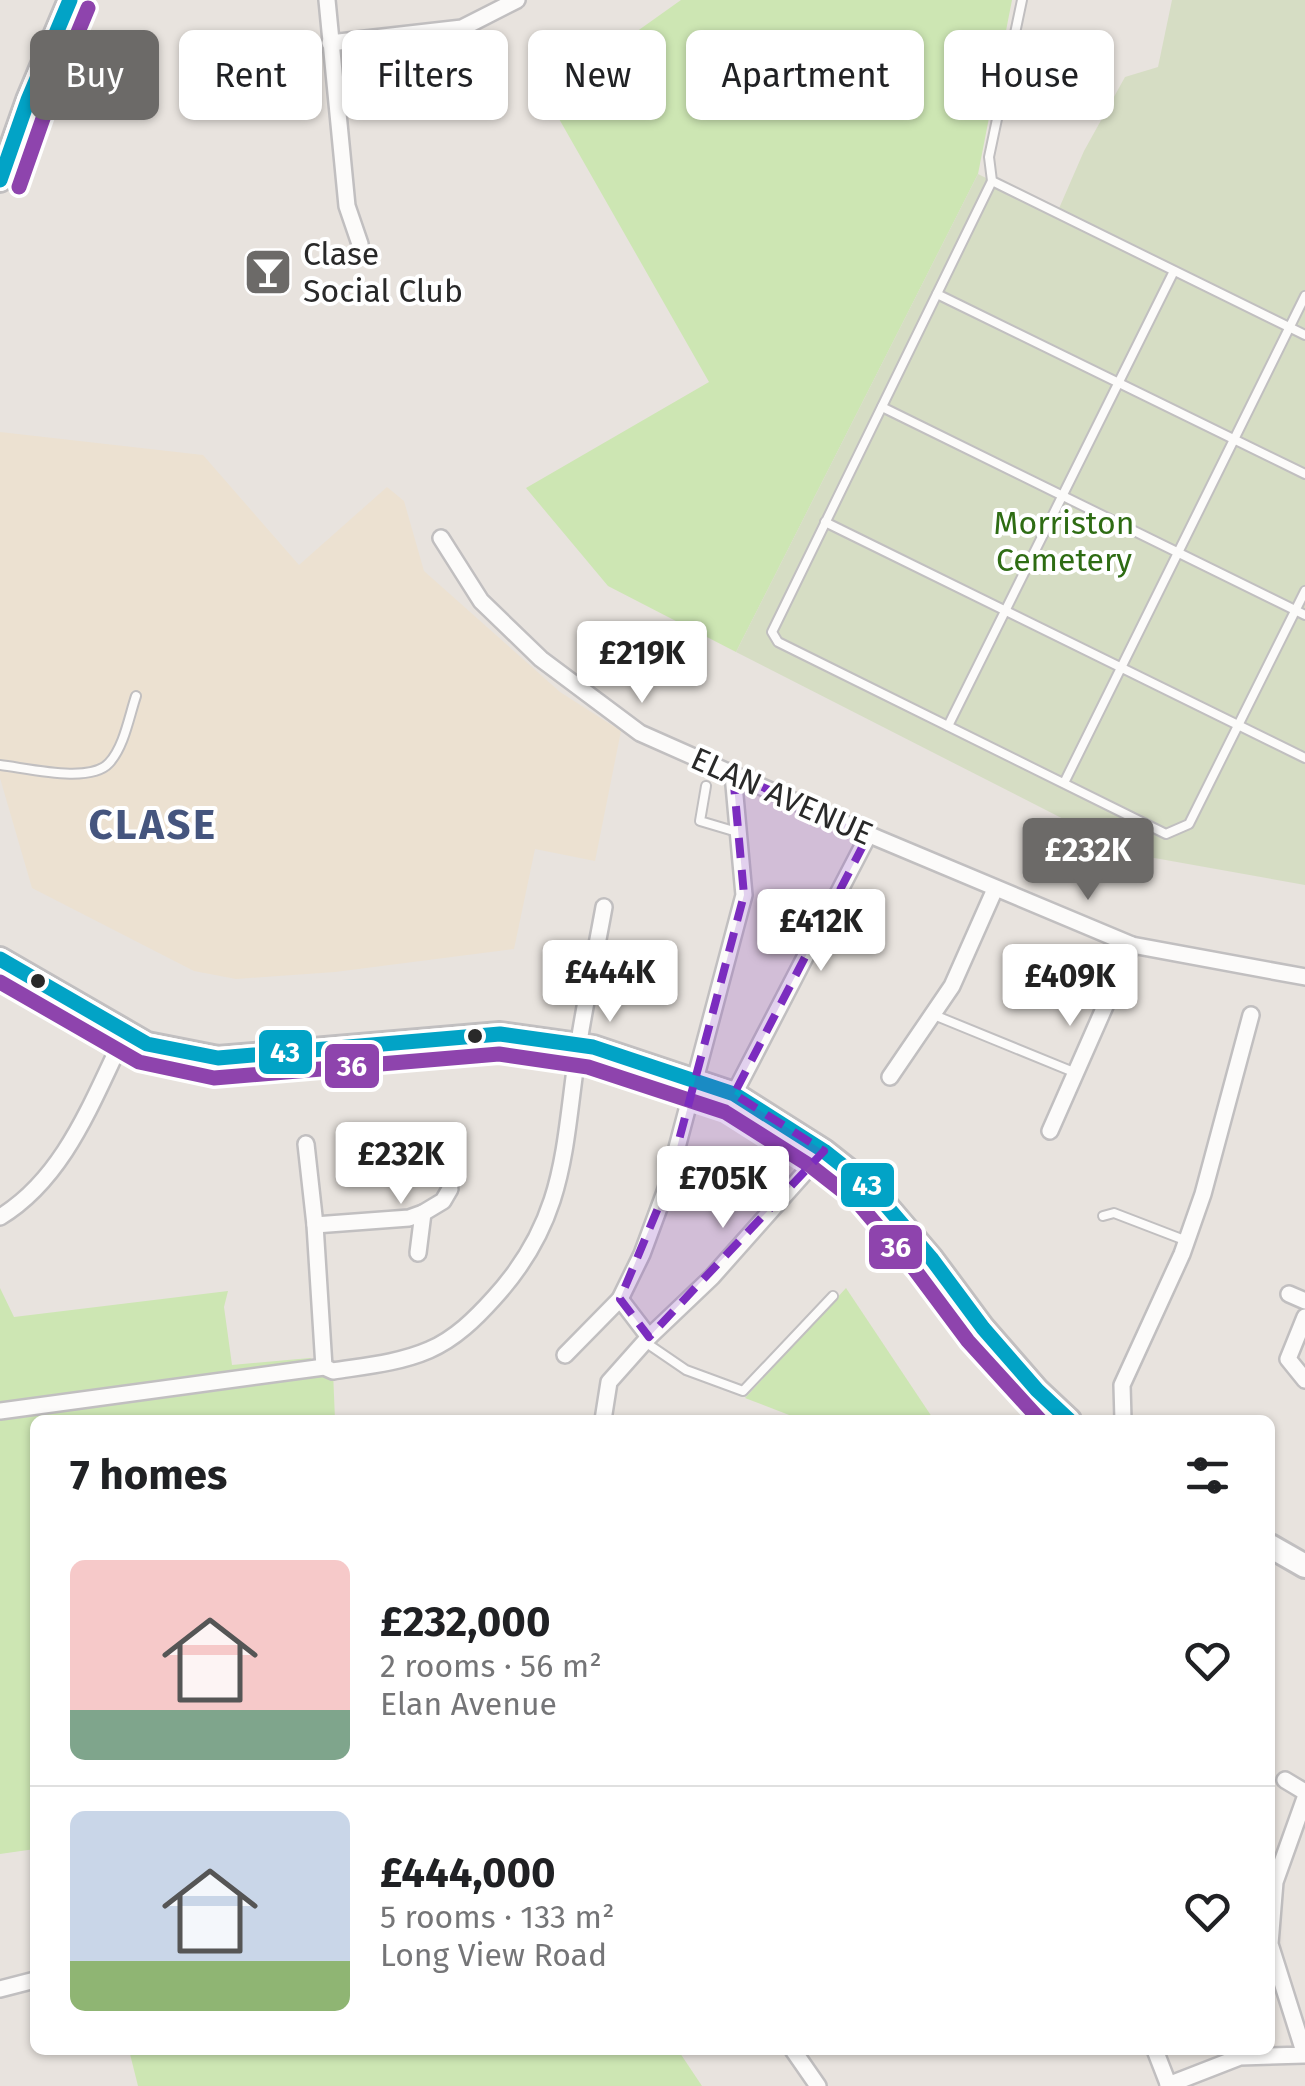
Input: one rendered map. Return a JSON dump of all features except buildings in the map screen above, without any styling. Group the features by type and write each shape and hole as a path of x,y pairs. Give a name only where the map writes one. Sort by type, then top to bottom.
{"street":[{"path":"0,180 70,0"},
{"path":"327,0 347,206 360,244"},
{"path":"330,43 462,28 517,0"},
{"name":"ELAN AVENUE","path":"441,538 481,602 541,659 640,733 1132,945 1305,977"},
{"path":"566,1355 620,1298 666,1190 744,895 732,774"},
{"path":"734,1094 869,834"},
{"path":"890,1077 952,986 995,889"},
{"path":"0,1411 324,1366 332,1371 393,1362 432,1349 473,1321 509,1282 538,1240 554,1196 570,1122 578,1045 604,907"},
{"path":"1050,1131 1132,945"},
{"path":"0,958 147,1044 218,1058 500,1034 578,1045 734,1094 824,1150 872,1189 932,1258 996,1343 1064,1415"},
{"path":"1123,1415 1122,1385 1187,1240 1220,1141 1251,1016"},
{"path":"0,1217 20,1206 48,1178 77,1132 126,1032"},
{"path":"306,1144 324,1366"},
{"path":"604,1415 610,1382 712,1277 824,1150"},
{"path":"315,1225 409,1218 443,1201 450,1189"},
{"path":"418,1253 423,1213"},
{"path":"620,1298 647,1340"},
{"path":"1305,1316 1288,1359 1305,1380"},
{"path":"1275,1552 1305,1566"},
{"path":"1275,1892 1305,1795 1285,1780"},
{"path":"1157,2055 1168,2086 1240,2057 1305,2056 1275,1960"},
{"path":"0,1989 30,1981"},
{"path":"796,2055 818,2086"}],"lane":[{"path":"1022,0 989,157 992,181 772,632 778,642 1166,834 1190,824 1305,591"},
{"path":"992,181 1305,335"},
{"path":"948,726 1174,271"},
{"path":"937,294 1305,474"},
{"path":"1064,783 1305,296"},
{"path":"882,407 1305,615"},
{"path":"825,522 1305,758"},
{"path":"0,765 92,775 108,765 118,749 136,696"},
{"path":"706,786 700,821 737,832"},
{"path":"934,1015 1076,1073"},
{"path":"1103,1216 1114,1212 1187,1240"},
{"path":"647,1340 686,1370 743,1391 833,1296"}],"highlighted area":[{"path":"733,774 869,834 734,1094 824,1151 649,1337 620,1299 666,1189 744,895"}],"shaded area":[{"path":"0,432 203,455 299,565 387,487 404,501 424,571 560,692 621,731 595,861 535,849 514,949 335,972 236,979 194,971 32,888 0,778"}],"green space":[{"path":"681,0 1012,0 1006,30 944,30 944,120 989,120 978,174 736,652 608,586 526,488 709,382 560,120 666,120 666,30 639,30"},
{"name":"Morriston Cemetery","path":"1172,0 1305,0 1305,885 1132,854 736,652 978,174 1057,213 1101,120 1114,120 1114,97 1125,77 1158,67"},
{"path":"0,1288 14,1317 228,1291 224,1307 232,1365 310,1358 333,1371 335,1415 30,1415 30,1850 0,1854"},
{"path":"846,1288 931,1415 789,1415 745,1398"},
{"path":"130,2055 681,2055 702,2086 138,2086"}],"transit line":[{"name":"43","path":"0,180 70,0"},
{"name":"36","path":"19,187 88,8"},
{"name":"43","path":"0,959 147,1044 218,1058 500,1034 593,1047 734,1094 824,1151 872,1189 931,1258 983,1328 1064,1415"},
{"name":"36","path":"0,982 139,1062 214,1078 499,1054 588,1067 725,1112 812,1167 858,1203 968,1341 1035,1415"}],"place":[{"name":"Clase Social Club","path":"268,272"}],"district":[{"name":"CLASE","path":"153,824"}]}
